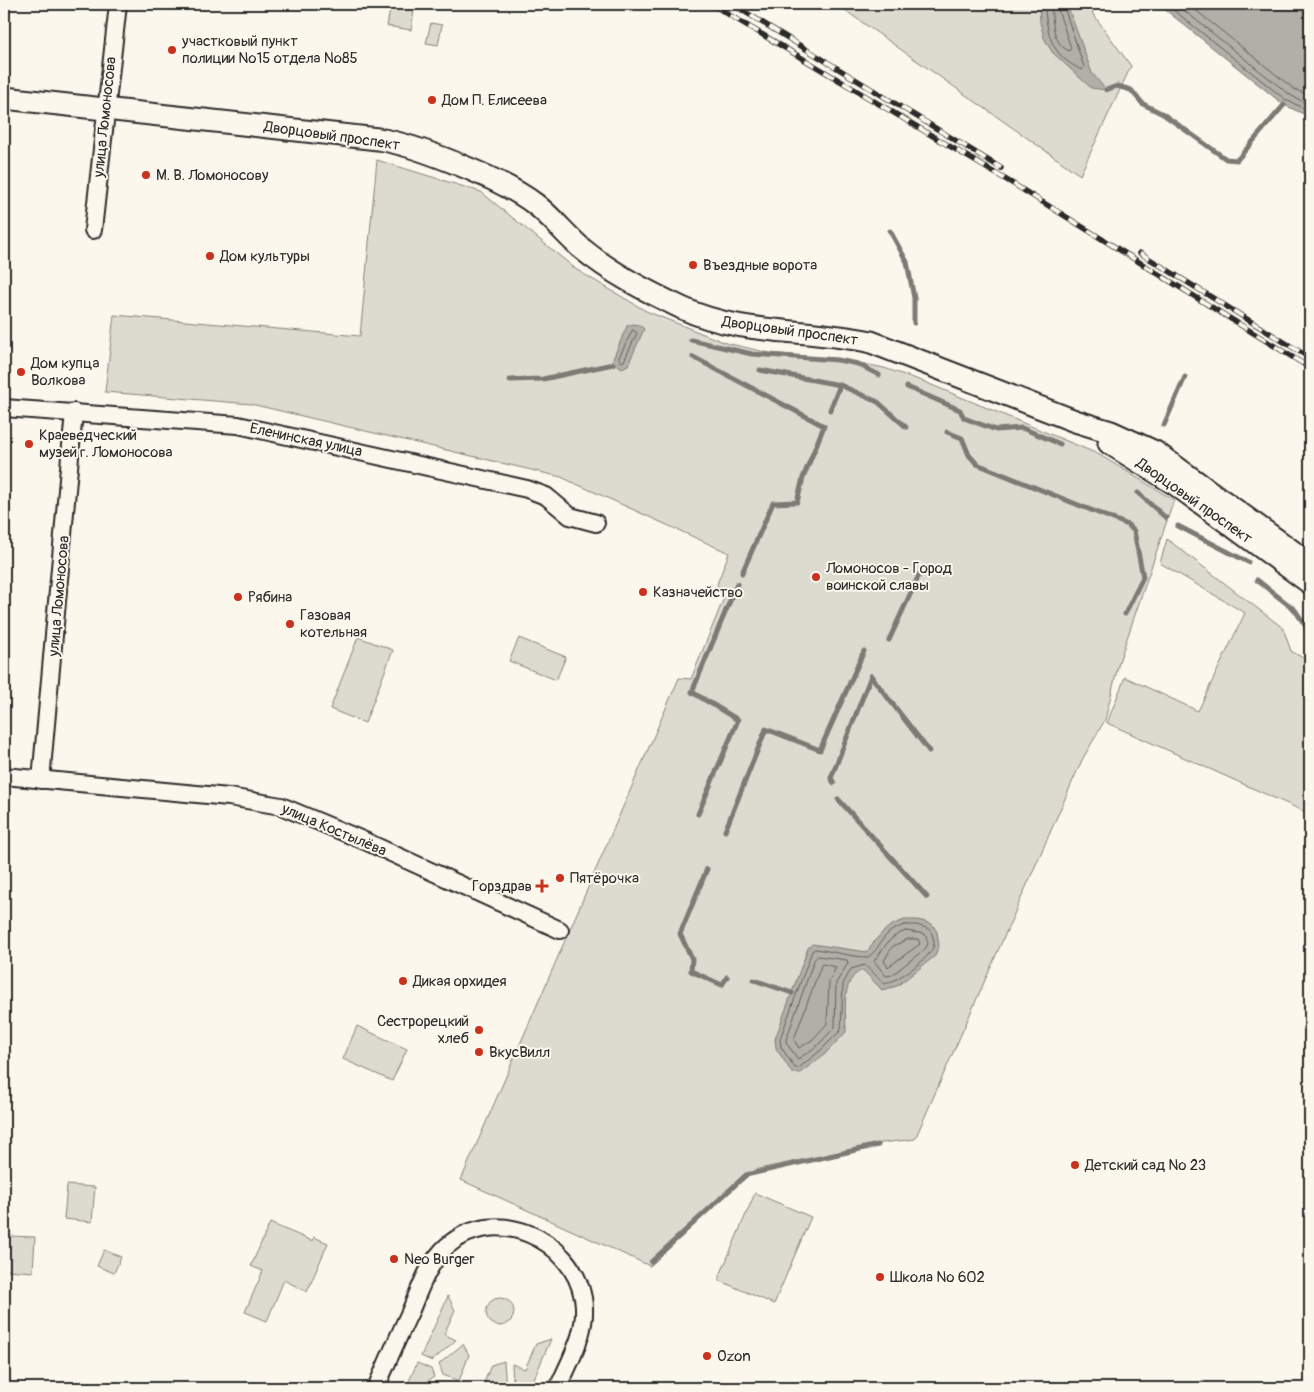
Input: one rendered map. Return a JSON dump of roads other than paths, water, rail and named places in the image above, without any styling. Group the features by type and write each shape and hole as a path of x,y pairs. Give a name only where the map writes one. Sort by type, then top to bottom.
{"main road":[{"name":"Дворцовый проспект","path":"4,98 378,139 421,150 517,192 544,212 580,247 604,266 684,309 712,320 750,328 842,335 871,342 1075,421 1111,432 1155,452 1310,564"},
{"name":"Дворцовый проспект","path":"1075,421 1175,484 1310,583"}],"street":[{"name":"улица Ломоносова","path":"93,230 118,4"},
{"name":"Еленинская улица","path":"4,408 225,424 271,432 527,489 546,496 570,516 596,523"},
{"name":"улица Ломоносова","path":"41,780 74,412"},
{"name":"улица Костылёва","path":"4,776 210,795 281,806 367,842 560,930"},
{"path":"376,1388 426,1276 440,1254 455,1240 472,1231 501,1227 529,1234 549,1244 563,1257 580,1285 584,1300 582,1330 558,1388"}],"water":[{"path":"1039,4 1067,4 1092,73 1106,90 1091,88 1052,52 1044,38 1040,22"},
{"path":"1158,4 1310,4 1310,117 1284,105"},
{"path":"639,325 644,329 628,365 622,368 612,361 627,326"},
{"path":"918,920 932,924 937,932 939,945 935,956 897,986 882,990 863,970 856,974 851,980 846,996 846,1032 825,1054 800,1073 792,1073 776,1048 775,1039 808,948 812,944 867,952 883,932 898,922"}],"waterway":[{"path":"1106,90 1117,86 1131,90 1143,104 1163,114 1226,159 1237,160 1284,105"},
{"path":"890,231 907,262 914,298 914,323"},
{"path":"691,340 752,354 838,360 858,364 879,375"},
{"path":"693,357 824,426 803,478 797,502 773,503 742,573"},
{"path":"510,380 543,379 613,364"},
{"path":"760,370 840,385 878,402 906,427"},
{"path":"1164,425 1185,377"},
{"path":"830,410 840,385"},
{"path":"907,387 960,410 964,418 996,430 1022,428 1060,444"},
{"path":"947,432 962,438 969,455 977,464 1128,525 1134,531 1143,577 1125,614"},
{"path":"1138,493 1166,518"},
{"path":"1178,526 1248,562"},
{"path":"889,640 920,573"},
{"path":"1257,580 1295,610 1309,631"},
{"path":"698,814 738,720 692,692 737,584"},
{"path":"725,831 766,729 820,750 864,651"},
{"path":"871,676 929,751"},
{"path":"834,783 831,778 871,676"},
{"path":"838,799 927,897"},
{"path":"707,869 680,934 692,959 691,971 722,985 727,977"},
{"path":"754,980 792,993"},
{"path":"651,1262 746,1175 878,1145"}],"railway":[{"path":"711,4 1015,185 1310,368"},
{"path":"732,4 1001,168"},
{"path":"1140,253 1310,358"}],"place":[{"name":"участковый пункт полиции №15 отдела №85","path":"172,50"},
{"name":"Дом П. Елисеева","path":"432,100"},
{"name":"М. В. Ломоносову","path":"146,175"},
{"name":"Дом культуры","path":"210,256"},
{"name":"Въездные ворота","path":"693,265"},
{"name":"Дом купца Волкова","path":"21,372"},
{"name":"Краеведческий музей г. Ломоносова","path":"29,444"},
{"name":"Ломоносов - Город воинской славы","path":"816,577"},
{"name":"Казначейство","path":"643,592"},
{"name":"Рябина","path":"238,597"},
{"name":"Газовая котельная","path":"290,624"},
{"name":"Пятёрочка","path":"560,878"},
{"name":"Горздрав","path":"542,886"},
{"name":"Дикая орхидея","path":"403,981"},
{"name":"Сестрорецкий хлеб","path":"479,1030"},
{"name":"ВкусВилл","path":"479,1052"},
{"name":"Детский сад № 23","path":"1075,1165"},
{"name":"Neo Burger","path":"394,1259"},
{"name":"Школа № 602","path":"880,1277"},
{"name":"Ozon","path":"707,1356"}]}
